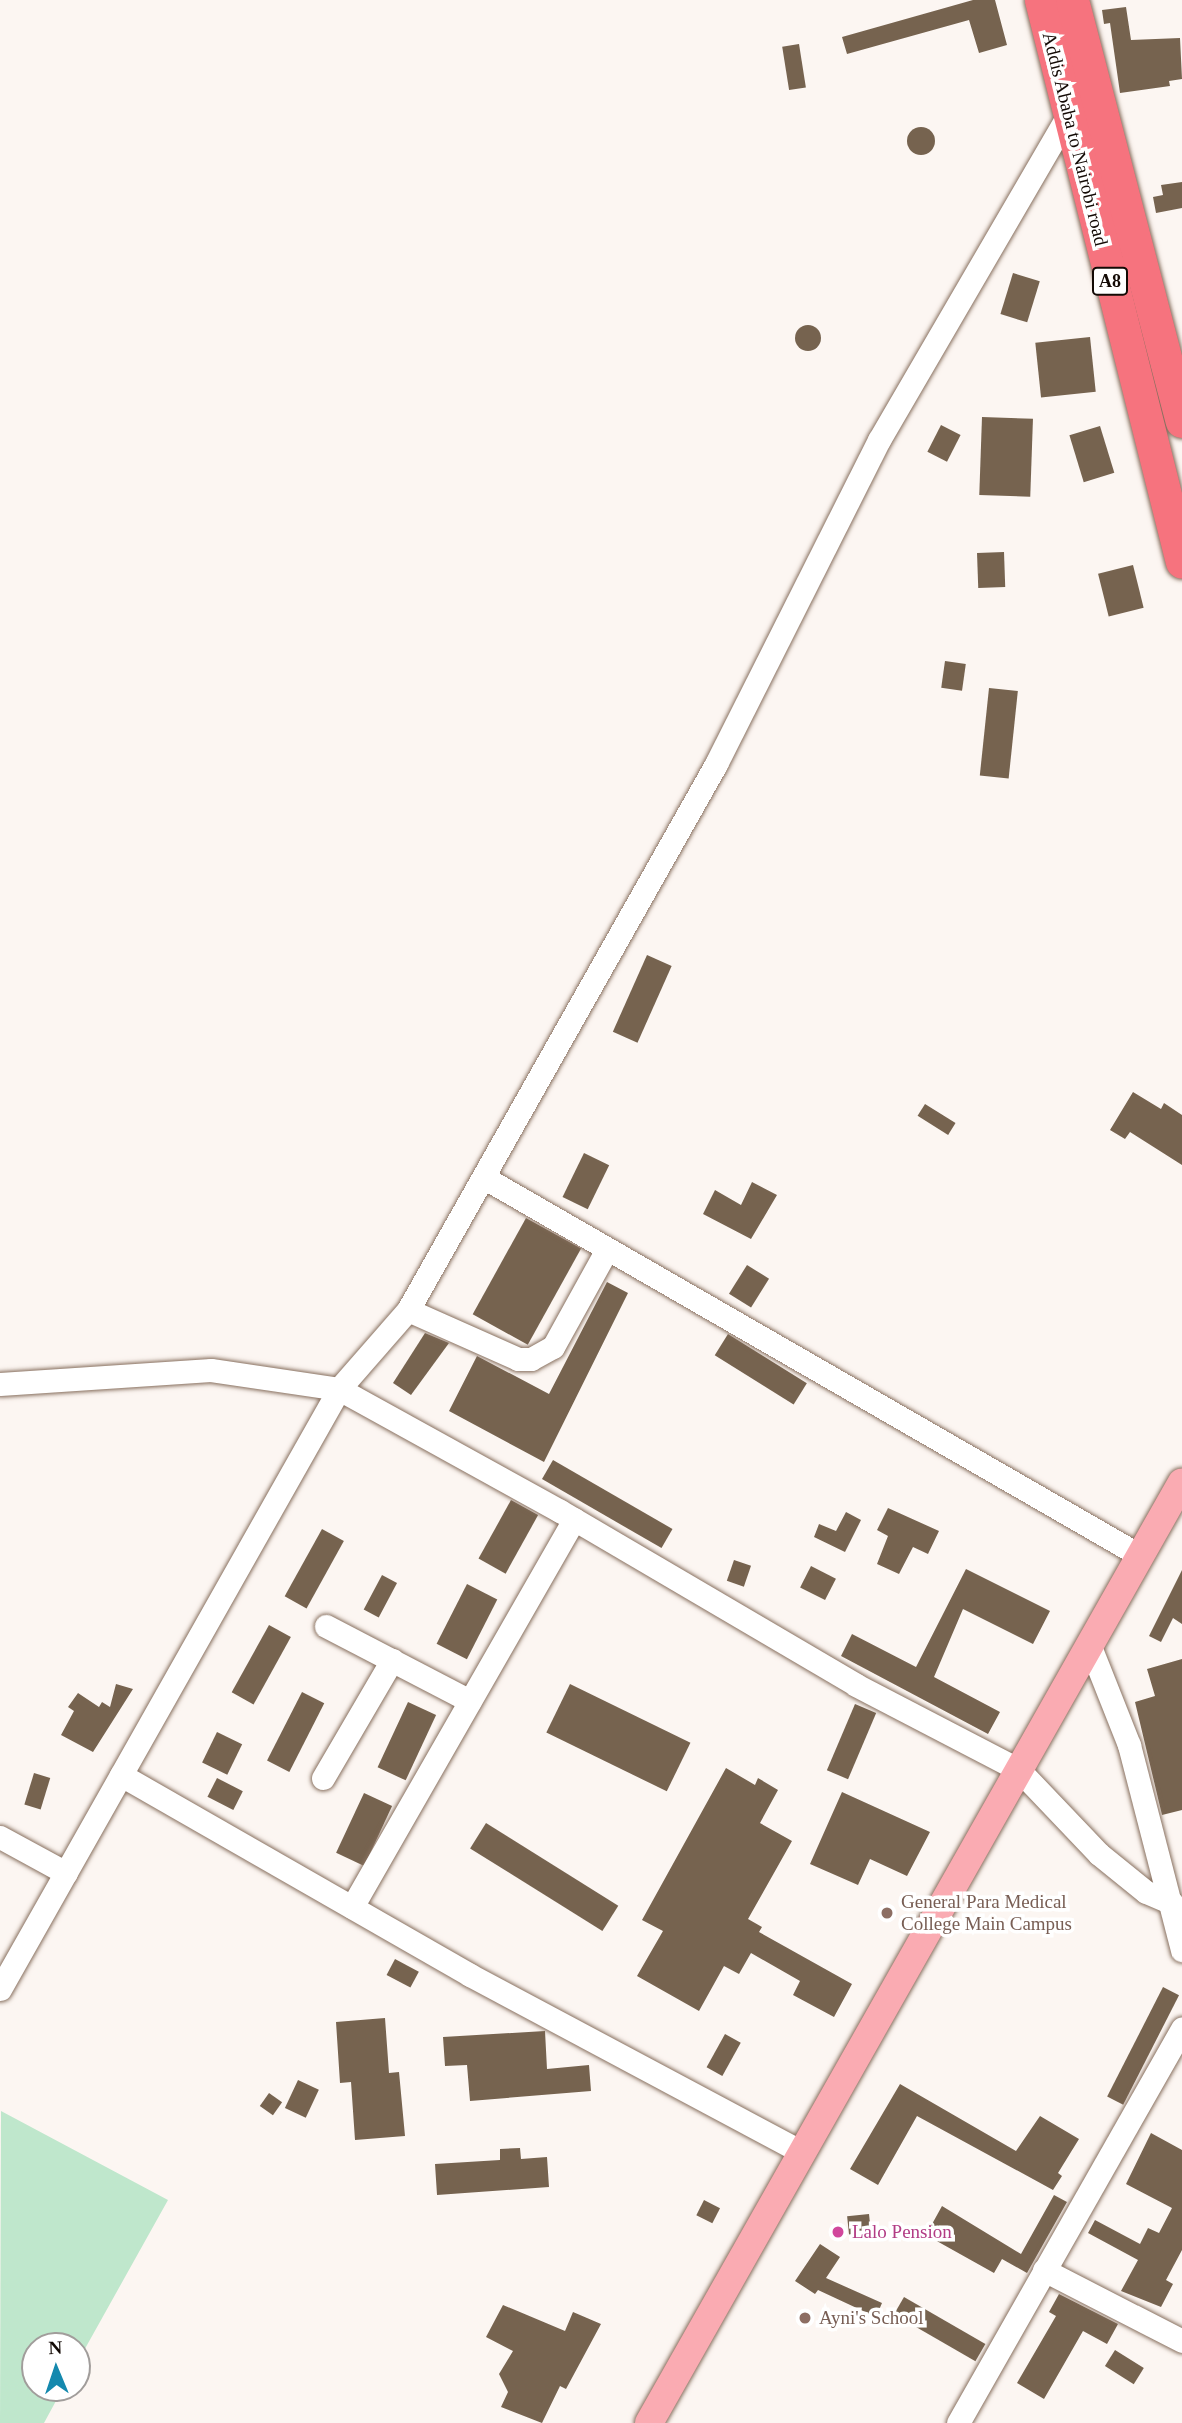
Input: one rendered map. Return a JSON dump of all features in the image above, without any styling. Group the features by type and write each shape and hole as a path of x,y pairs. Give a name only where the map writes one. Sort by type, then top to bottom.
{"highway":[{"name":"Addis Ababa to Nairobi road","path":"1041,0 1085,110 1182,421"},
{"name":"Addis Ababa to Nairobi road","path":"1072,0 1085,110 1182,562"}],"main road":[{"path":"649,2423 1182,1482"}],"street":[{"path":"0,1989 339,1390 408,1310 716,764 879,440 1085,110"},
{"path":"483,1177 1139,1555"},
{"path":"408,1310 518,1359 531,1359 554,1347 607,1249"},
{"path":"0,1384 211,1370 339,1390 574,1519 835,1673 1019,1770 1099,1854 1146,1892 1172,1903"},
{"path":"352,1907 574,1519"},
{"path":"326,1626 470,1701"},
{"path":"1089,1644 1129,1745 1182,1950"},
{"path":"323,1778 392,1660"},
{"path":"121,1774 352,1907 802,2152"},
{"path":"0,1837 66,1873"},
{"path":"958,2423 1182,2028"},
{"path":"1044,2270 1182,2341"}],"green space":[{"path":"1,2111 168,2200 91,2338 91,2332 21,2332 21,2402 55,2402 44,2423 0,2423"}],"building":[{"path":"973,0 995,0 1007,45 979,53 969,20 847,54 842,37"},
{"path":"1126,7 1131,40 1180,38 1182,79 1169,81 1170,86 1120,93 1110,23 1104,24 1102,10"},
{"path":"799,44 806,87 789,90 782,47"},
{"path":"921,127 931,131 935,141 931,151 921,155 911,151 907,141 911,131"},
{"path":"1182,182 1182,208 1156,213 1153,197 1163,195 1161,185"},
{"path":"1013,273 1040,281 1027,322 1000,314"},
{"path":"808,325 817,329 821,338 817,347 808,351 799,347 795,338 799,329"},
{"path":"1090,337 1096,392 1041,397 1035,343"},
{"path":"982,417 1033,419 1030,497 979,495"},
{"path":"941,425 961,435 947,462 927,452"},
{"path":"1100,426 1114,473 1084,482 1069,435"},
{"path":"1004,552 1005,587 978,588 977,553"},
{"path":"1133,565 1144,608 1109,616 1098,574"},
{"path":"945,661 966,664 962,691 941,688"},
{"path":"989,688 1018,691 1009,779 980,776"},
{"path":"647,955 672,966 637,1043 613,1032"},
{"path":"1133,1092 1161,1109 1164,1103 1182,1115 1182,1165 1130,1132 1125,1139 1110,1130"},
{"path":"925,1104 956,1123 948,1135 918,1116"},
{"path":"584,1153 609,1165 588,1209 563,1197"},
{"path":"752,1182 777,1195 751,1239 703,1214 715,1190 741,1205"},
{"path":"526,1218 581,1249 528,1345 473,1314"},
{"path":"747,1265 769,1279 751,1308 729,1294"},
{"path":"607,1282 628,1293 544,1462 449,1411 477,1356 549,1394"},
{"path":"425,1333 449,1343 411,1395 393,1383"},
{"path":"728,1334 807,1383 794,1404 715,1355"},
{"path":"553,1460 673,1529 662,1548 542,1479"},
{"path":"511,1500 538,1515 506,1574 479,1559"},
{"path":"888,1508 939,1531 928,1554 913,1547 899,1574 877,1564 888,1536 877,1530"},
{"path":"846,1512 861,1520 845,1552 814,1537 819,1524 836,1531"},
{"path":"322,1529 344,1541 307,1608 285,1596"},
{"path":"734,1560 751,1566 744,1587 727,1581"},
{"path":"811,1566 836,1579 825,1600 800,1587"},
{"path":"966,1569 1050,1611 1033,1644 963,1609 934,1677 1000,1712 988,1734 841,1656 852,1634 916,1667"},
{"path":"1182,1570 1182,1624 1173,1618 1161,1642 1149,1636"},
{"path":"382,1575 397,1583 379,1617 364,1609"},
{"path":"467,1584 497,1599 467,1659 437,1644"},
{"path":"269,1625 291,1637 254,1704 232,1692"},
{"path":"1182,1659 1182,1810 1162,1815 1135,1702 1155,1696 1147,1669"},
{"path":"116,1684 133,1689 93,1752 61,1735 74,1711 68,1707 78,1693 99,1707 102,1702 110,1707"},
{"path":"570,1684 690,1743 667,1791 546,1733"},
{"path":"302,1692 324,1703 289,1772 267,1761"},
{"path":"408,1702 436,1715 406,1780 378,1767"},
{"path":"855,1704 876,1713 848,1779 827,1770"},
{"path":"217,1732 242,1744 227,1775 202,1763"},
{"path":"726,1768 755,1785 758,1778 778,1790 760,1823 792,1841 748,1919 762,1927 759,1932 852,1984 834,2017 793,1995 800,1981 751,1953 739,1974 724,1966 699,2011 637,1976 663,1931 642,1920"},
{"path":"34,1773 50,1778 41,1810 24,1805"},
{"path":"217,1778 243,1791 233,1810 207,1797"},
{"path":"842,1792 930,1832 907,1876 870,1859 858,1885 810,1864"},
{"path":"364,1793 392,1806 364,1866 336,1853"},
{"path":"486,1823 618,1906 602,1931 470,1848"},
{"path":"395,1959 419,1972 410,1988 387,1975"},
{"path":"1163,1987 1179,1995 1123,2105 1107,2097"},
{"path":"385,2018 389,2073 399,2072 405,2136 355,2140 351,2082 340,2083 336,2022"},
{"path":"545,2031 547,2069 589,2065 591,2091 470,2101 467,2065 445,2066 443,2037"},
{"path":"725,2034 741,2043 722,2076 707,2067"},
{"path":"298,2080 319,2090 306,2118 285,2108"},
{"path":"900,2084 1016,2151 1040,2116 1079,2139 1058,2173 1062,2176 1053,2190 917,2116 878,2185 850,2169"},
{"path":"269,2093 282,2102 273,2115 260,2106"},
{"path":"1151,2133 1182,2150 1182,2250 1166,2280 1173,2284 1161,2307 1121,2291 1138,2260 1088,2233 1095,2220 1140,2244 1148,2228 1159,2233 1172,2208 1126,2184"},
{"path":"520,2148 521,2159 547,2157 549,2187 437,2195 435,2164 500,2160 500,2149"},
{"path":"1054,2195 1067,2202 1027,2273 1002,2259 994,2273 926,2235 942,2206 1021,2254"},
{"path":"704,2200 720,2208 712,2223 696,2215"},
{"path":"869,2214 871,2233 849,2235 847,2216"},
{"path":"820,2244 840,2257 826,2278 882,2303 876,2317 818,2290 815,2294 795,2281"},
{"path":"1059,2294 1118,2324 1107,2344 1083,2331 1044,2399 1017,2383 1056,2316 1049,2312"},
{"path":"904,2297 985,2344 975,2361 894,2314"},
{"path":"503,2305 565,2331 573,2312 601,2324 566,2389 560,2386 542,2423 501,2407 508,2392 499,2374 513,2351 486,2337"},
{"path":"1115,2350 1144,2368 1134,2384 1105,2366"}],"place":[{"name":"General Para Medical College Main Campus","path":"887,1913"},
{"name":"Lalo Pension","path":"838,2232"},
{"name":"Ayni's School","path":"805,2318"}]}
